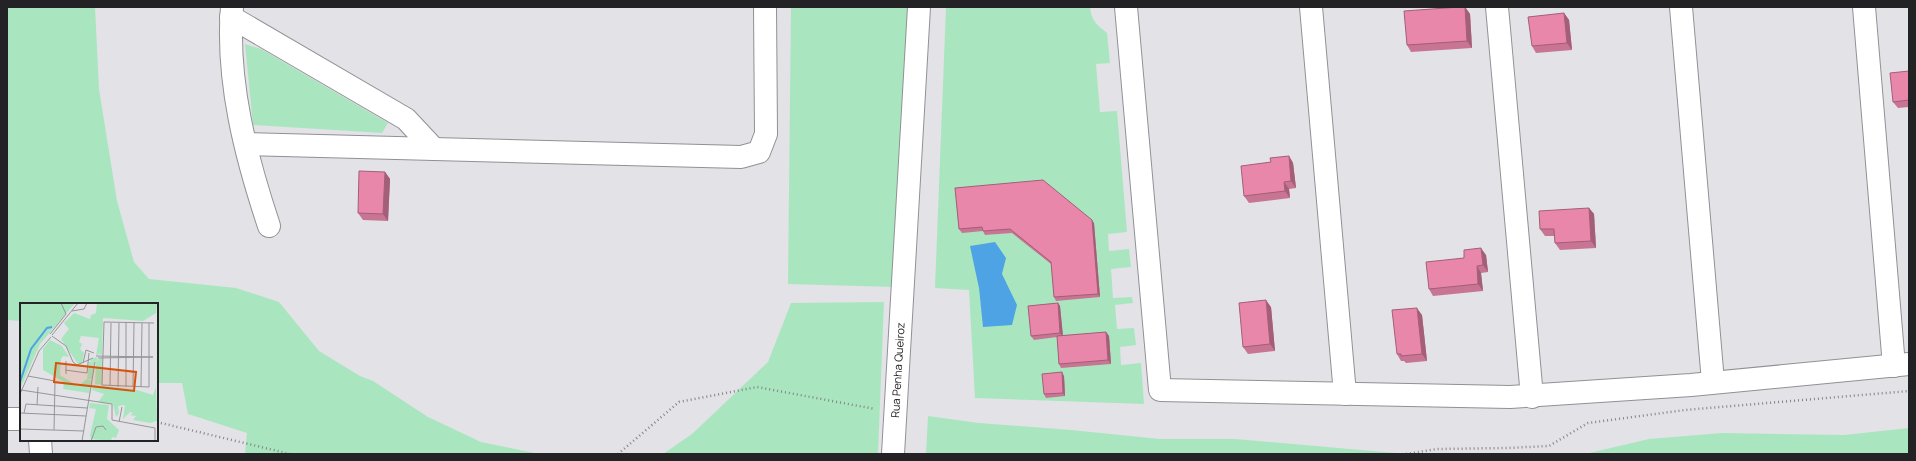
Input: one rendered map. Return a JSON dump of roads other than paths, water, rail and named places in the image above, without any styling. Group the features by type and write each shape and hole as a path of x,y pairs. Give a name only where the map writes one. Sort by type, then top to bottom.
{"street":[{"path":"246,144 741,157 759,152 766,134 765,7"},
{"name":"Rua Penha Queiroz","path":"893,454 919,7"},
{"path":"1126,7 1160,390 1532,396 1713,382 1901,365 1864,7"},
{"path":"1311,7 1345,394"},
{"path":"1497,7 1532,396"},
{"path":"1682,7 1713,382"},
{"path":"231,12 406,119 434,149"},
{"path":"231,12 231,47 235,90 254,181 269,226"},
{"path":"7,419 20,419"},
{"path":"40,441 41,454"}],"water":[{"path":"995,242 1006,258 1002,274 1017,305 1012,325 983,327 979,288 970,246"}]}
